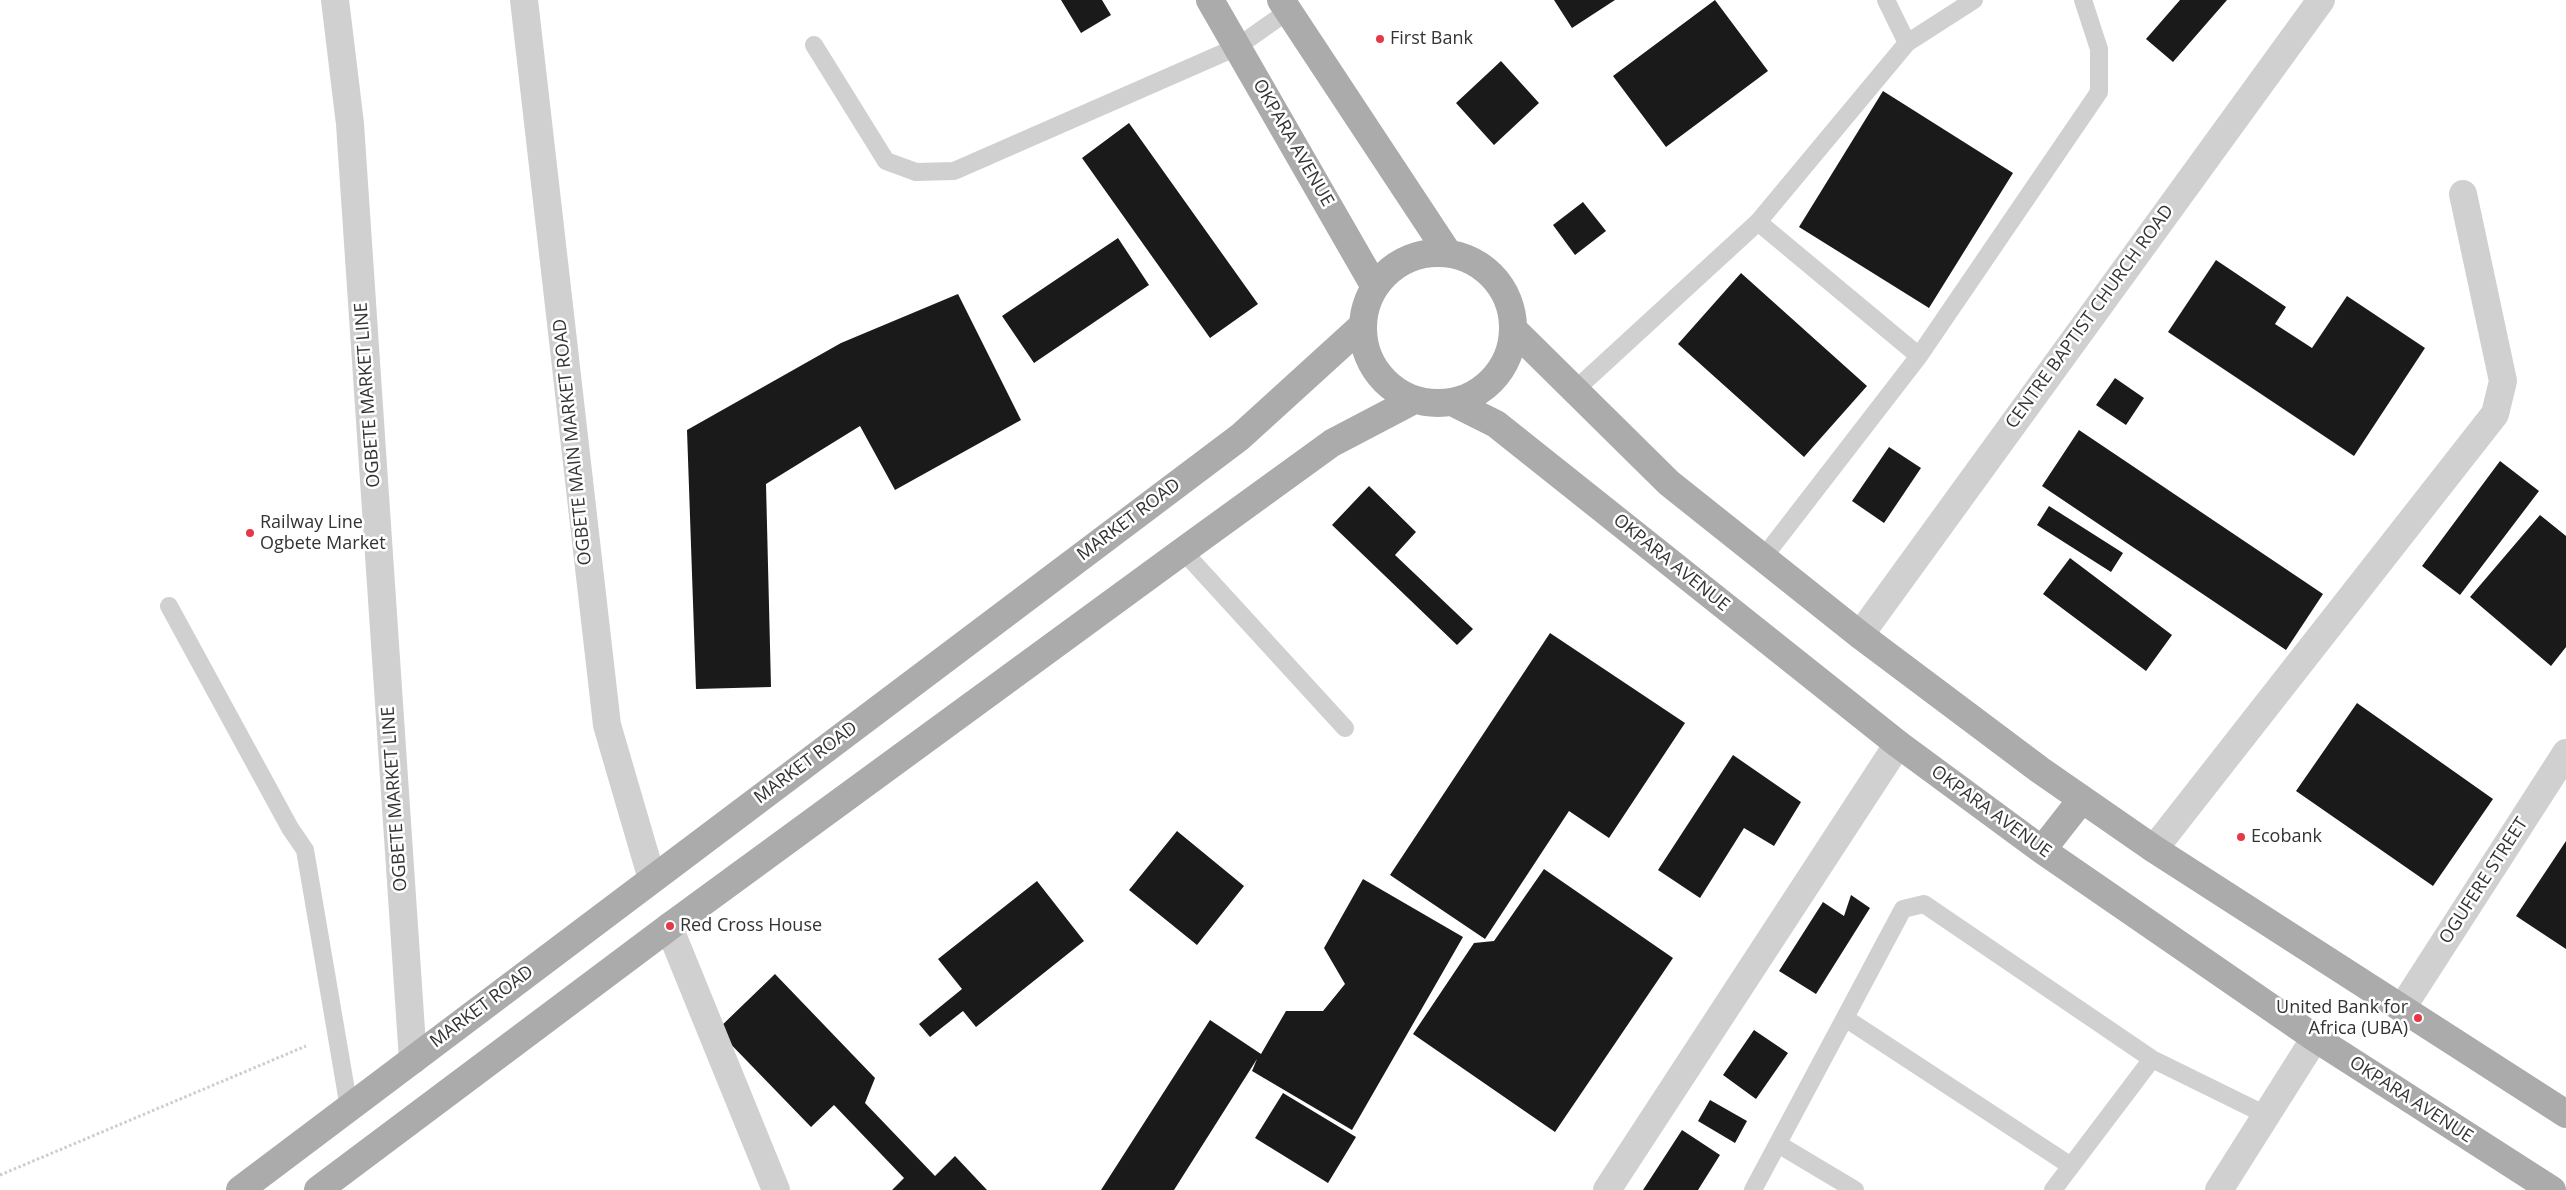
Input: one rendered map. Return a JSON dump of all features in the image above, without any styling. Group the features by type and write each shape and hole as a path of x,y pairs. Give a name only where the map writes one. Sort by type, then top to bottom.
{"main road":[{"name":"OKPARA AVENUE","path":"1210,0 1375,287"},
{"path":"1284,5 1448,253"},
{"path":"1426,253 1448,253 1465,257 1481,266 1494,278 1505,293 1513,329 1509,354 1496,377 1476,394 1452,402 1433,404 1414,400 1393,388 1376,372 1365,350 1362,326 1366,305 1375,287 1388,271 1406,259 1426,253"},
{"name":"MARKET ROAD","path":"240,1190 1240,437 1362,326"},
{"path":"1513,329 1669,483 1860,635 2082,799 2154,849 2566,1114"},
{"path":"318,1190 669,927 1332,443 1414,400"},
{"name":"OKPARA AVENUE","path":"1452,402 1496,424 1898,744 2042,850 2315,1038 2552,1190"},
{"path":"2042,850 2082,799"}],"street":[{"name":"OGBETE MARKET LINE","path":"335,0 350,134 413,1060"},
{"name":"OGBETE MAIN MARKET ROAD","path":"524,0 607,725 652,879"},
{"name":"CENTRE BAPTIST CHURCH ROAD","path":"1860,635 2321,0"},
{"path":"2154,849 2495,414 2502,381 2464,194"},
{"path":"1607,1190 1898,744"},
{"name":"OGUFERE STREET","path":"2402,1008 2566,754"},
{"path":"669,927 776,1190"},
{"path":"2218,1190 2315,1038"}],"lane":[{"path":"1886,0 1907,43"},
{"path":"1575,390 1758,222 1907,43 1974,0"},
{"path":"1763,558 1919,356 2099,92 2099,49 2083,0"},
{"path":"814,45 886,161 916,172 954,171 1238,46 1284,5"},
{"path":"1758,222 1919,356"},
{"path":"1183,551 1345,728"},
{"path":"169,606 290,828 305,850 349,1108"},
{"path":"1753,1190 1903,909 1924,904 2152,1059 2266,1115"},
{"path":"1845,1018 2071,1166"},
{"path":"2053,1190 2152,1059"},
{"path":"1778,1144 1855,1190"}],"path":[{"path":"0,1175 336,1033"}],"building":[{"path":"1061,0 1102,0 1111,15 1081,33"},
{"path":"1554,0 1615,0 1572,28"},
{"path":"1715,0 1768,71 1666,147 1613,76"},
{"path":"2180,0 2227,0 2173,62 2146,39"},
{"path":"1501,61 1539,103 1494,145 1456,103"},
{"path":"1883,91 2013,173 1929,308 1799,227"},
{"path":"1129,123 1258,304 1210,338 1082,158"},
{"path":"1583,202 1606,231 1575,255 1553,225"},
{"path":"1118,238 1149,285 1034,363 1002,316"},
{"path":"2216,260 2286,307 2275,324 2312,348 2347,296 2425,348 2354,456 2168,332"},
{"path":"1741,273 1867,386 1804,457 1678,344"},
{"path":"958,294 1021,420 895,490 860,426 766,484 771,687 696,689 687,430 841,343"},
{"path":"2115,378 2144,398 2126,425 2096,405"},
{"path":"2079,430 2323,594 2286,650 2042,486"},
{"path":"1889,447 1921,468 1884,523 1852,501"},
{"path":"2500,461 2539,491 2460,595 2422,566"},
{"path":"1369,486 1416,532 1395,555 1473,629 1457,645 1332,525"},
{"path":"2049,506 2123,553 2111,572 2037,525"},
{"path":"2540,515 2566,536 2566,647 2551,666 2470,597"},
{"path":"2070,558 2172,635 2146,671 2043,594"},
{"path":"1550,633 1685,723 1609,838 1569,811 1485,939 1390,875"},
{"path":"2357,703 2493,799 2433,886 2296,791"},
{"path":"1733,755 1801,802 1774,846 1744,828 1700,898 1658,870"},
{"path":"1177,831 1244,886 1197,945 1129,890"},
{"path":"2566,841 2566,949 2516,916"},
{"path":"1544,869 1673,958 1555,1132 1413,1034 1474,943 1494,941"},
{"path":"1363,879 1463,937 1352,1130 1252,1071 1257,1059 1174,1190 1101,1190 1210,1020 1261,1054 1286,1011 1323,1011 1345,984 1324,948"},
{"path":"1037,881 1084,941 976,1027 963,1011 930,1037 919,1024 962,989 938,959"},
{"path":"1851,895 1870,908 1816,994 1779,971 1823,902 1844,916"},
{"path":"775,974 875,1078 865,1103 935,1176 955,1156 987,1190 892,1190 904,1178 834,1105 811,1127 717,1030"},
{"path":"1754,1030 1788,1053 1756,1099 1723,1075"},
{"path":"1283,1093 1356,1137 1328,1183 1255,1138"},
{"path":"1710,1100 1747,1121 1735,1143 1698,1121"},
{"path":"1682,1130 1720,1155 1698,1190 1643,1190"}],"place":[{"name":"First Bank","path":"1380,39"},
{"name":"Railway Line Ogbete Market","path":"250,533"},
{"name":"Ecobank","path":"2241,837"},
{"name":"Red Cross House","path":"670,926"},
{"name":"United Bank for Africa (UBA)","path":"2418,1018"}]}
